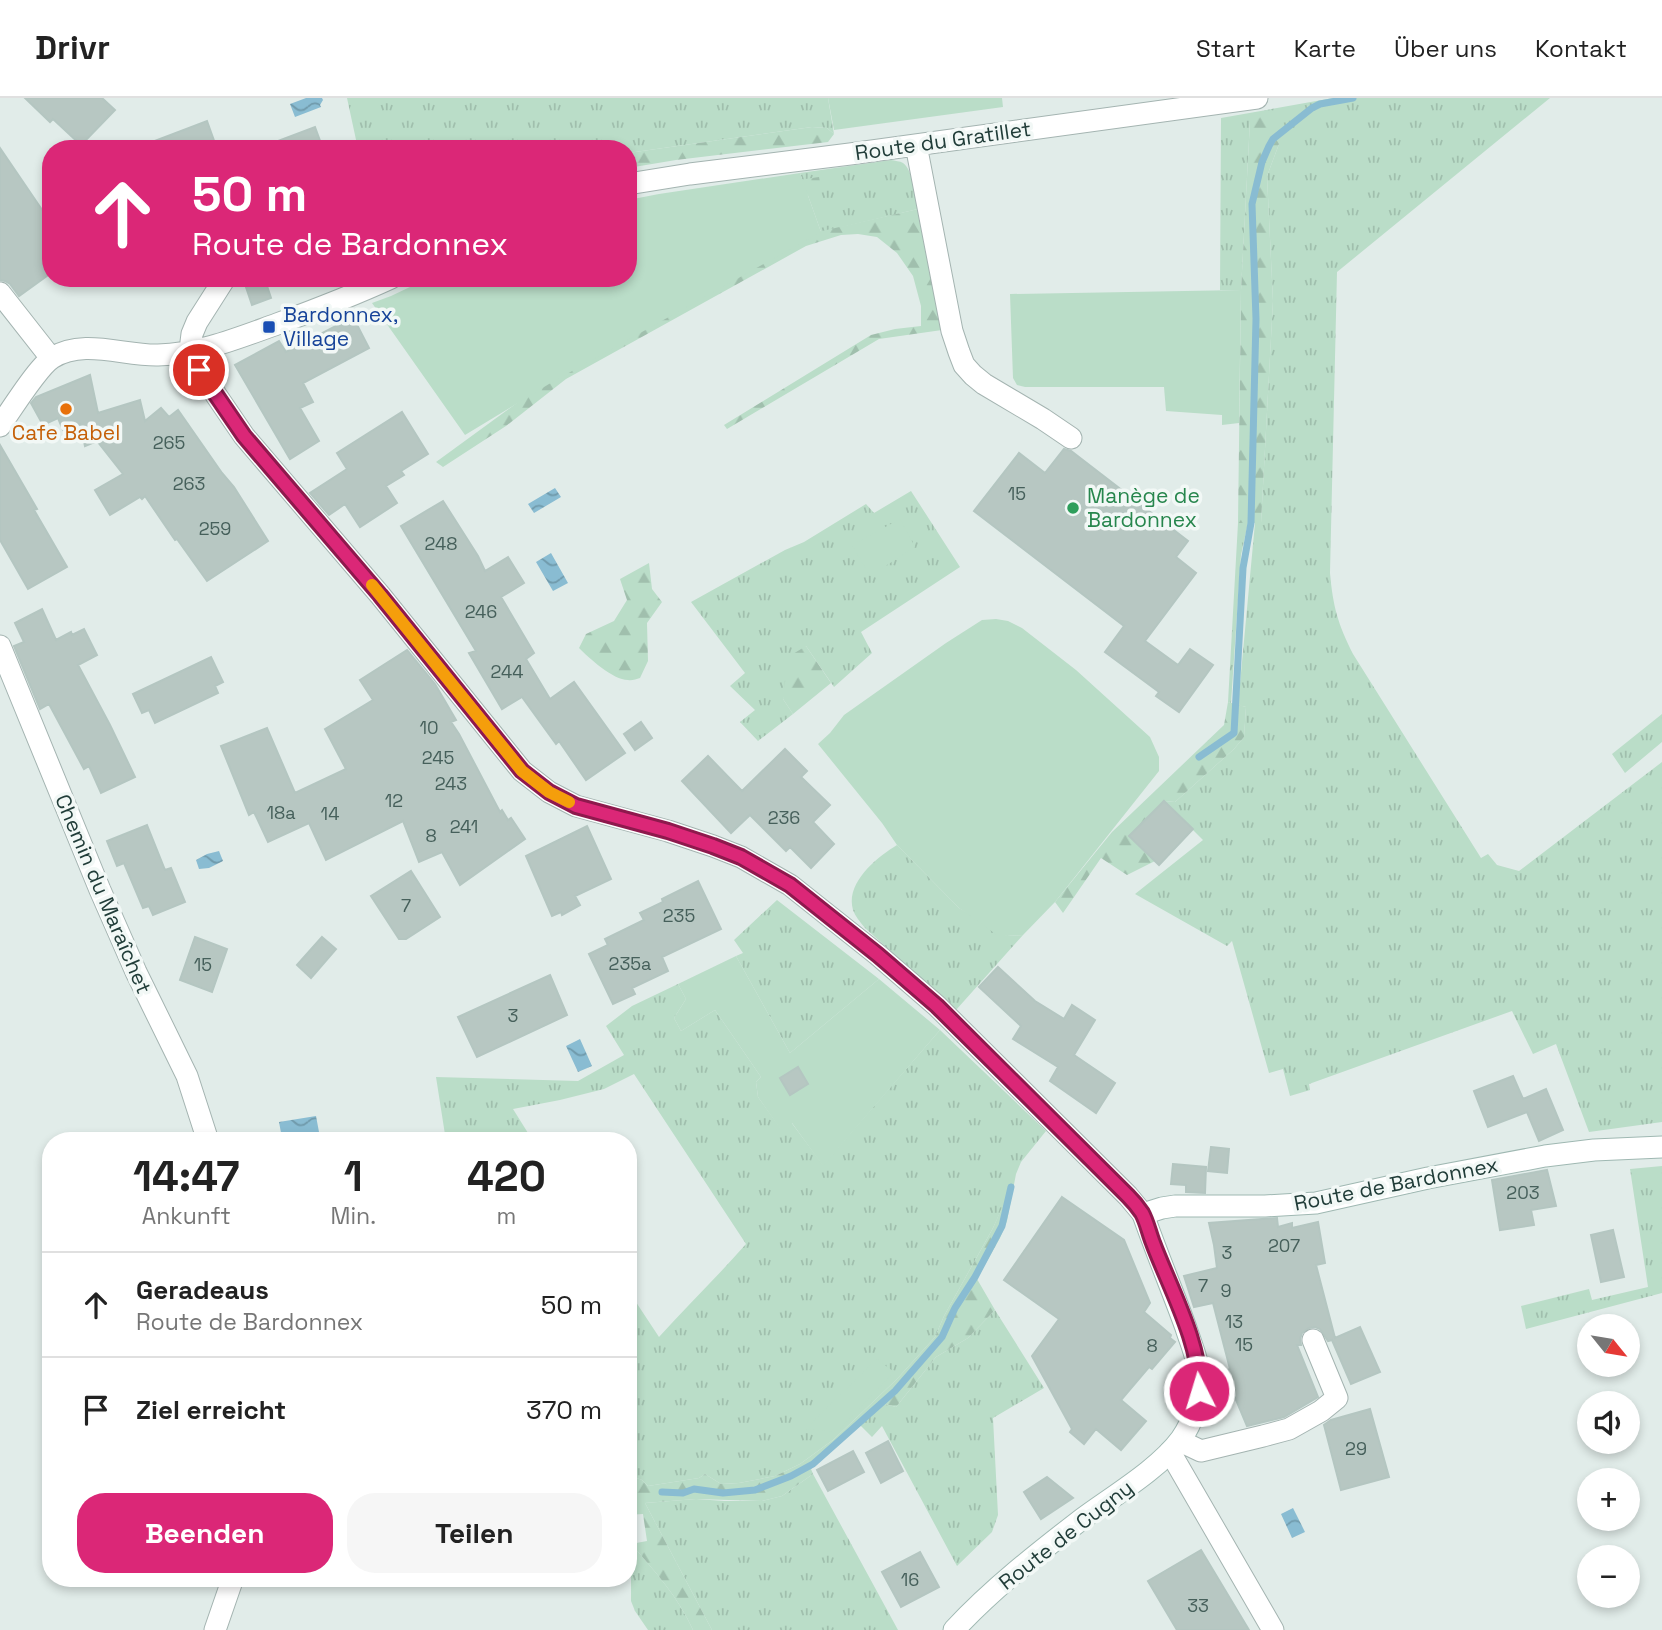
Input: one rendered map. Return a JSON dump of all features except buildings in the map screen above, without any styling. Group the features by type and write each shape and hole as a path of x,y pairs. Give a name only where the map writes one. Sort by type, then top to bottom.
{"street":[{"name":"Route du Gratillet","path":"637,183 1257,98"},
{"path":"916,145 953,331 964,365 984,384 1071,438"},
{"path":"219,287 192,334 190,350 199,370 244,436 380,595 522,771 549,792 576,806 713,846 741,857 790,885 937,1006 1143,1214"},
{"path":"336,302 338,287"},
{"path":"0,426 51,358 80,349 165,355 218,345 370,287"},
{"path":"0,293 51,358"},
{"name":"Chemin du Maraîchet","path":"0,646 120,937 187,1076 205,1132"},
{"name":"Route de Bardonnex","path":"1143,1214 1175,1206 1316,1203 1545,1156 1594,1150 1662,1147"},
{"name":"Route de Cugny","path":"954,1630 1007,1580 1081,1520 1161,1461 1187,1430 1196,1406 1199,1378 1197,1362 1143,1214"},
{"path":"1175,1447 1201,1451 1289,1429 1338,1398 1313,1340"},
{"path":"1175,1447 1273,1630"},
{"path":"215,1630 230,1587"}],"green space":[{"path":"347,98 828,98 834,134 827,128 812,127 637,152 637,140 356,140"},
{"path":"828,98 1002,98 1003,107 834,130"},
{"path":"1333,98 1550,98 1337,272 1331,585 1337,615 1353,654 1481,858 1488,854 1497,865 1519,871 1662,762 1662,1122 1589,1132 1556,1044 1533,1054 1512,1011 1309,1084 1310,1090 1290,1096 1283,1069 1269,1073 1232,941 1227,946 1135,894 1203,840 1164,801 1175,802 1244,737 1246,707 1238,705 1255,523 1261,523 1273,301 1267,176 1279,144 1250,121 1241,290 1220,290 1221,118"},
{"path":"1261,116 1279,144 1267,176 1273,301 1261,523 1238,523 1241,290 1250,121"},
{"path":"812,127 827,128 834,134 828,142 637,166 637,152"},
{"path":"891,160 903,163 909,171 918,209 821,232 800,173"},
{"path":"800,173 821,232 549,384 465,435 372,303 410,287 637,287 637,198"},
{"path":"819,177 821,187 804,197 809,234 918,209 942,330 879,339 727,429 724,425 871,335 921,326 921,306 913,276 897,253 877,237 841,235 806,246 566,379 506,426 443,467 436,462 550,379 778,183"},
{"path":"1241,290 1239,423 1222,425 1222,415 1166,411 1164,387 1025,387 1017,385 1013,378 1010,294"},
{"path":"911,491 960,567 861,632 872,653 834,687 806,646 783,699 793,714 758,741 740,722 755,710 730,686 745,673 691,602 804,542 866,504 874,513"},
{"path":"900,519 915,547 870,576 852,545"},
{"path":"1238,523 1248,523 1241,555 1231,703 1228,702"},
{"path":"649,563 652,589 662,602 647,623 648,661 640,678 622,679 602,668 579,648 586,634 614,621 627,600 620,579"},
{"path":"996,619 1022,628 1076,670 1150,737 1159,757 1159,771 1055,902 1023,935 1007,936 997,935 959,908 897,845 818,744 844,715 946,643 982,620"},
{"path":"806,646 831,683 793,714 783,699 788,657"},
{"path":"1228,702 1246,707 1244,737 1175,802 1164,801 1129,836 1155,861 1127,875 1101,858 1063,913 1055,902 1112,832 1224,725"},
{"path":"1662,714 1662,742 1625,773 1612,754"},
{"path":"897,845 959,908 1007,936 1023,935 956,1010 865,928 853,910 854,890 864,872"},
{"path":"777,900 879,979 790,1053 736,956 743,953 734,940"},
{"path":"736,956 790,1053 879,979 940,1030 823,1166 792,1123 781,1130 758,1097 756,1082 761,1077 715,1010 681,1031 674,1018 686,999 678,984"},
{"path":"678,984 686,999 674,1018 681,1031 715,1010 761,1077 756,1082 758,1097 781,1129 791,1122 823,1165 940,1030 1046,1131 1021,1162 1007,1221 1003,1206 935,1337 897,1379 833,1440 800,1464 775,1476 721,1484 705,1474 699,1478 648,1486 637,1478 637,1304 659,1337 746,1244 634,1074 604,1089 513,1109 527,1132 445,1132 436,1077 578,1081 624,1055 606,1026 632,1006"},
{"path":"1662,1166 1662,1293 1526,1329 1521,1306 1589,1289 1592,1300 1648,1287 1630,1169"},
{"path":"1003,1205 1007,1221 977,1279 995,1310 968,1338 936,1357 896,1407 885,1404 811,1469 813,1474 782,1496 762,1501 696,1499 645,1503 712,1630 693,1630 673,1596 637,1551 637,1543 647,1541 643,1514 637,1514 637,1478 648,1486 699,1478 705,1474 721,1484 739,1483 775,1476 800,1464 833,1440 897,1379 935,1337"},
{"path":"995,1310 1044,1388 993,1418 998,1515 992,1532 957,1566 882,1426 872,1437 860,1425 885,1404 896,1407 936,1357 968,1338"},
{"path":"877,1359 894,1372 837,1432 805,1429"},
{"path":"813,1474 898,1630 712,1630 645,1503 696,1499 762,1501 782,1496"},
{"path":"637,1551 673,1596 693,1630 648,1630 631,1601 631,1587 637,1587"}],"water":[{"path":"306,98 322,98 321,107 295,117 290,104"},
{"path":"555,488 561,497 534,513 528,504"},
{"path":"551,553 568,583 553,591 536,562"},
{"path":"219,851 223,861 209,868 199,869 196,860"},
{"path":"580,1039 592,1066 578,1072 566,1046"},
{"path":"316,1116 319,1132 281,1132 279,1122"},
{"path":"1293,1508 1305,1532 1292,1538 1281,1514"}],"waterway":[{"path":"1199,757 1234,733 1243,568 1251,523 1256,319 1252,204 1262,162 1273,139 1312,108 1353,98"},
{"path":"662,1492 683,1493 694,1489 723,1493 755,1490 813,1464 895,1391 942,1337 955,1308 1002,1226 1011,1187"}],"slow traffic":[{"path":"372,585 522,771 549,792 569,802"}],"place":[{"name":"Bardonnex, Village","path":"269,327"},
{"name":"Cafe Babel","path":"66,409"},
{"name":"Manège de Bardonnex","path":"1073,508"}],"route":[{"path":"199,370 244,436 380,595 522,771 549,792 576,806 713,846 741,857 790,885 937,1006 1128,1196 1143,1214 1176,1300 1197,1362 1199,1391"}]}
